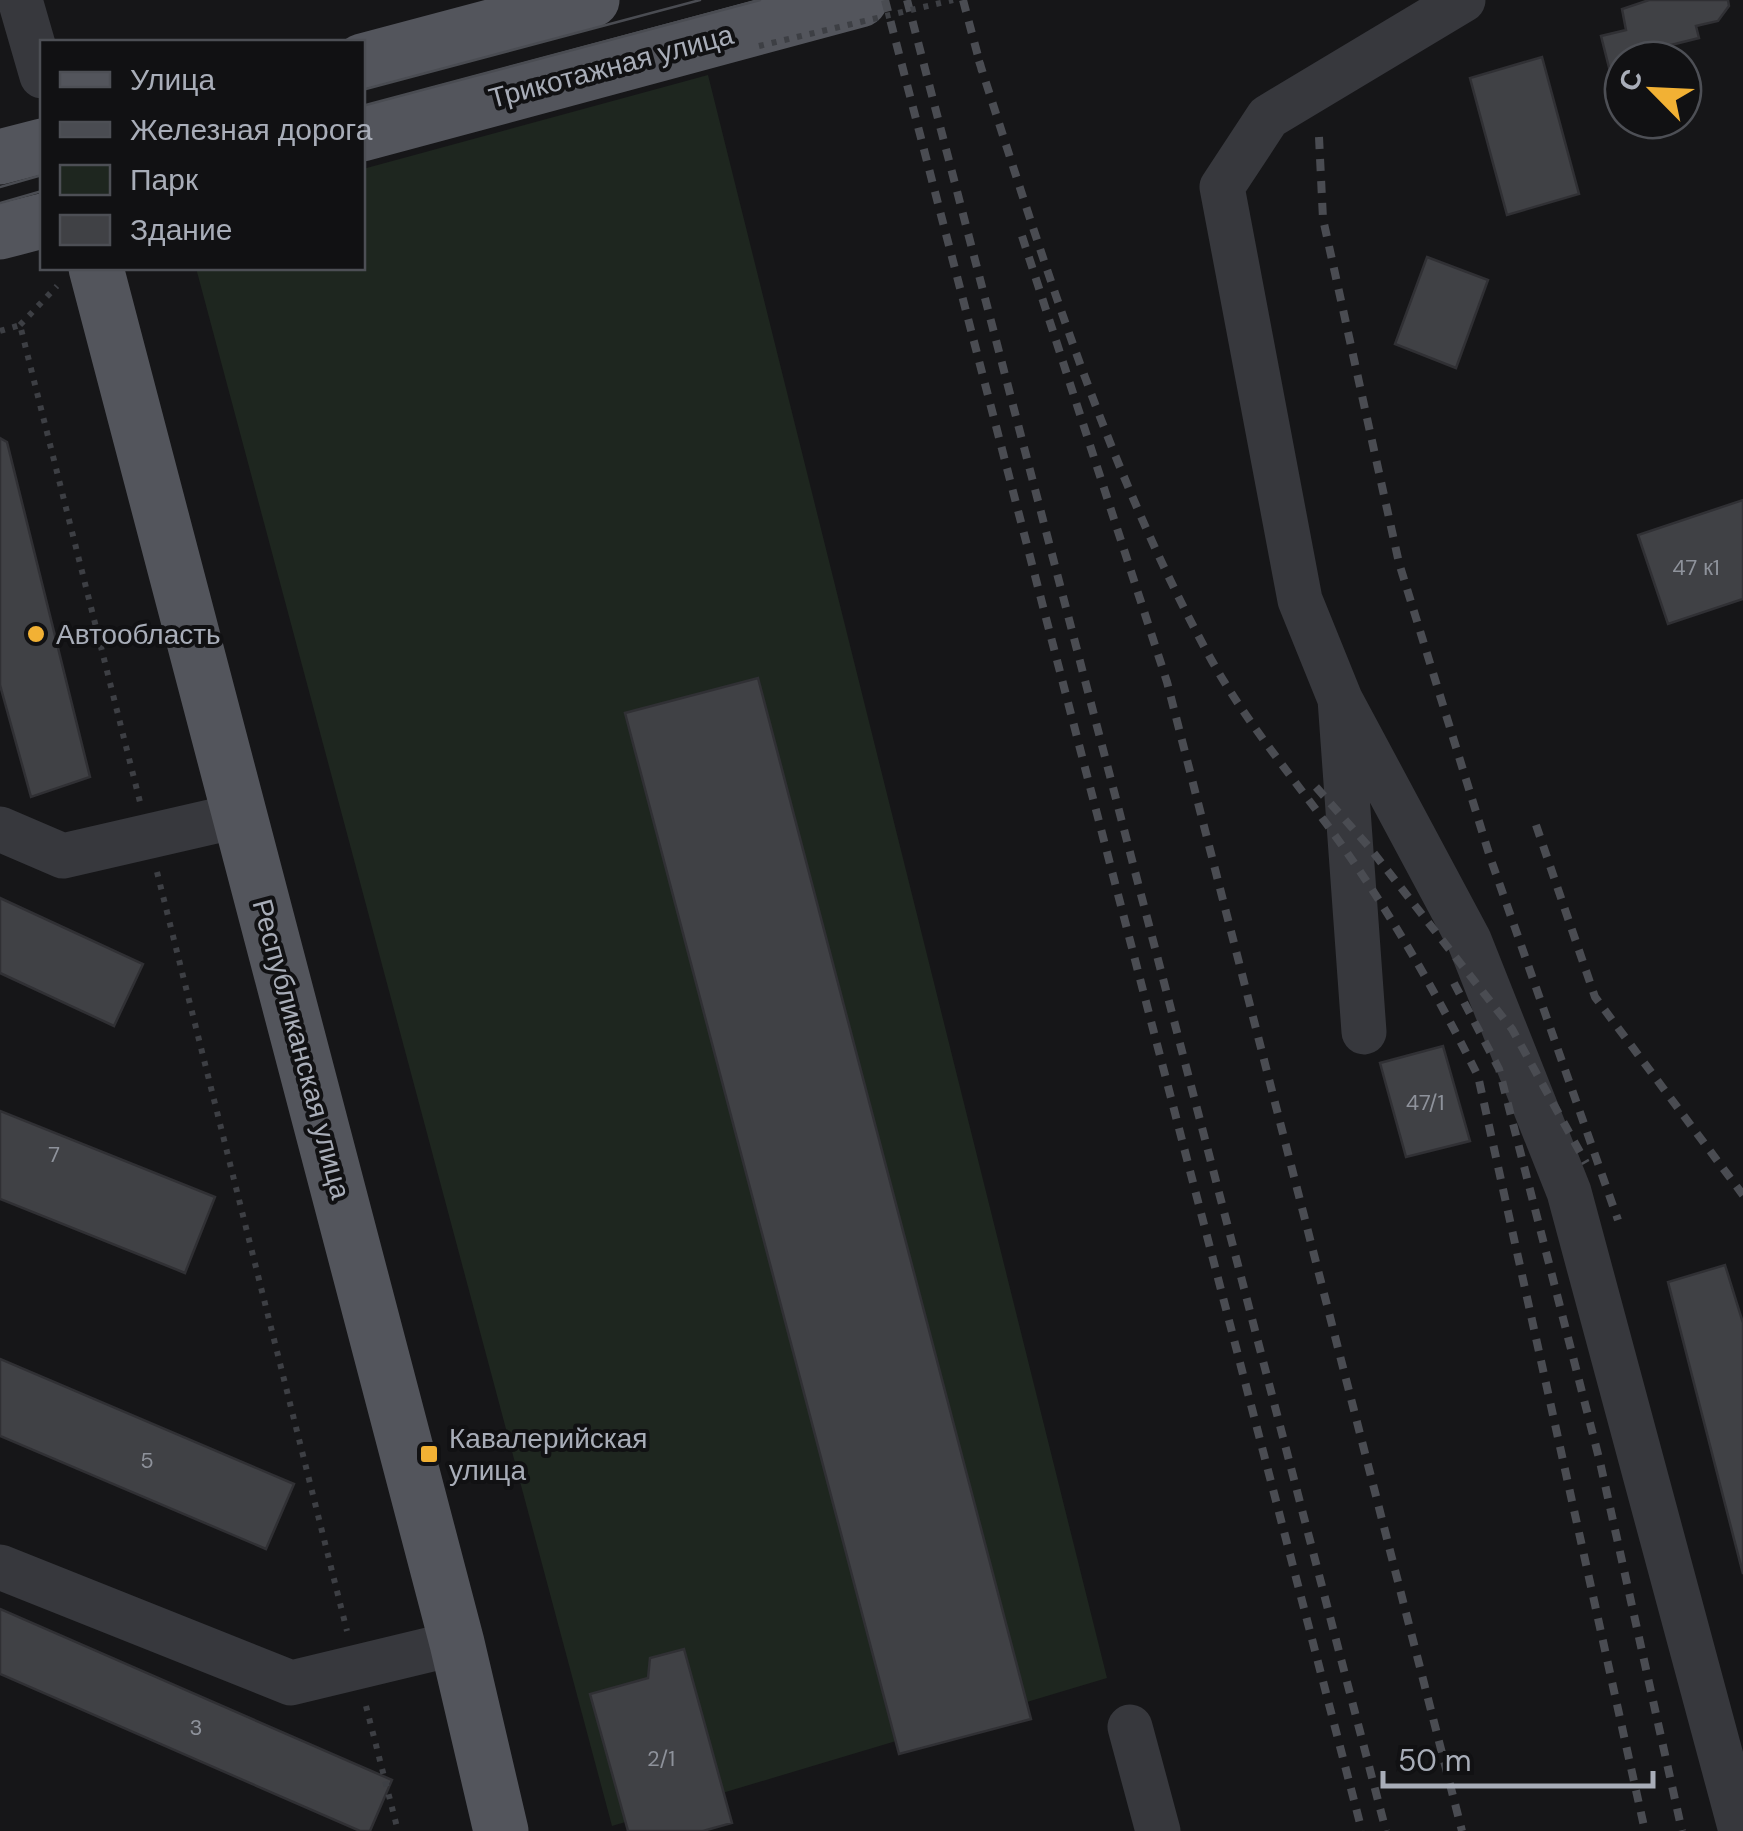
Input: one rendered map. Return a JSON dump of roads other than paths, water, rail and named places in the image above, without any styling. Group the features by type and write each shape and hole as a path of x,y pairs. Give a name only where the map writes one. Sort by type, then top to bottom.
{"main road":[{"path":"365,60 592,0"},
{"name":"Трикотажная улица","path":"365,133 757,36 860,0"},
{"path":"0,156 40,146"},
{"path":"0,232 40,222"},
{"name":"Республиканская улица","path":"78,275 240,815 457,1644 501,1831"}],"street":[{"path":"20,0 40,69"},
{"path":"1463,0 1268,117 1222,187 1300,600 1340,700 1470,940 1569,1192 1741,1831"},
{"path":"1340,700 1364,1032"},
{"path":"0,829 62,856 240,815"},
{"path":"0,1567 291,1684 457,1644"},
{"path":"1130,1726 1158,1831"}],"tram line":[{"path":"365,89 700,0"},
{"path":"365,105 760,0"},
{"path":"0,187 40,176"},
{"path":"0,203 40,192"}],"railway":[{"path":"885,0 1362,1831"},
{"path":"907,0 1386,1831"},
{"path":"963,0 982,71"},
{"path":"979,61 1081,367 1175,590 1243,711 1384,908 1478,1076 1645,1831"},
{"path":"1319,137 1323,219 1399,563 1490,857 1618,1220"},
{"path":"1022,236 1167,682 1462,1831"},
{"path":"1316,787 1369,847 1512,1029 1586,1163"},
{"path":"1536,825 1595,997 1743,1195"},
{"path":"1454,983 1499,1069 1600,1462 1682,1831"}],"place":[{"name":"Автообласть","path":"36,634"},
{"name":"Кавалерийская улица","path":"429,1454"}]}
